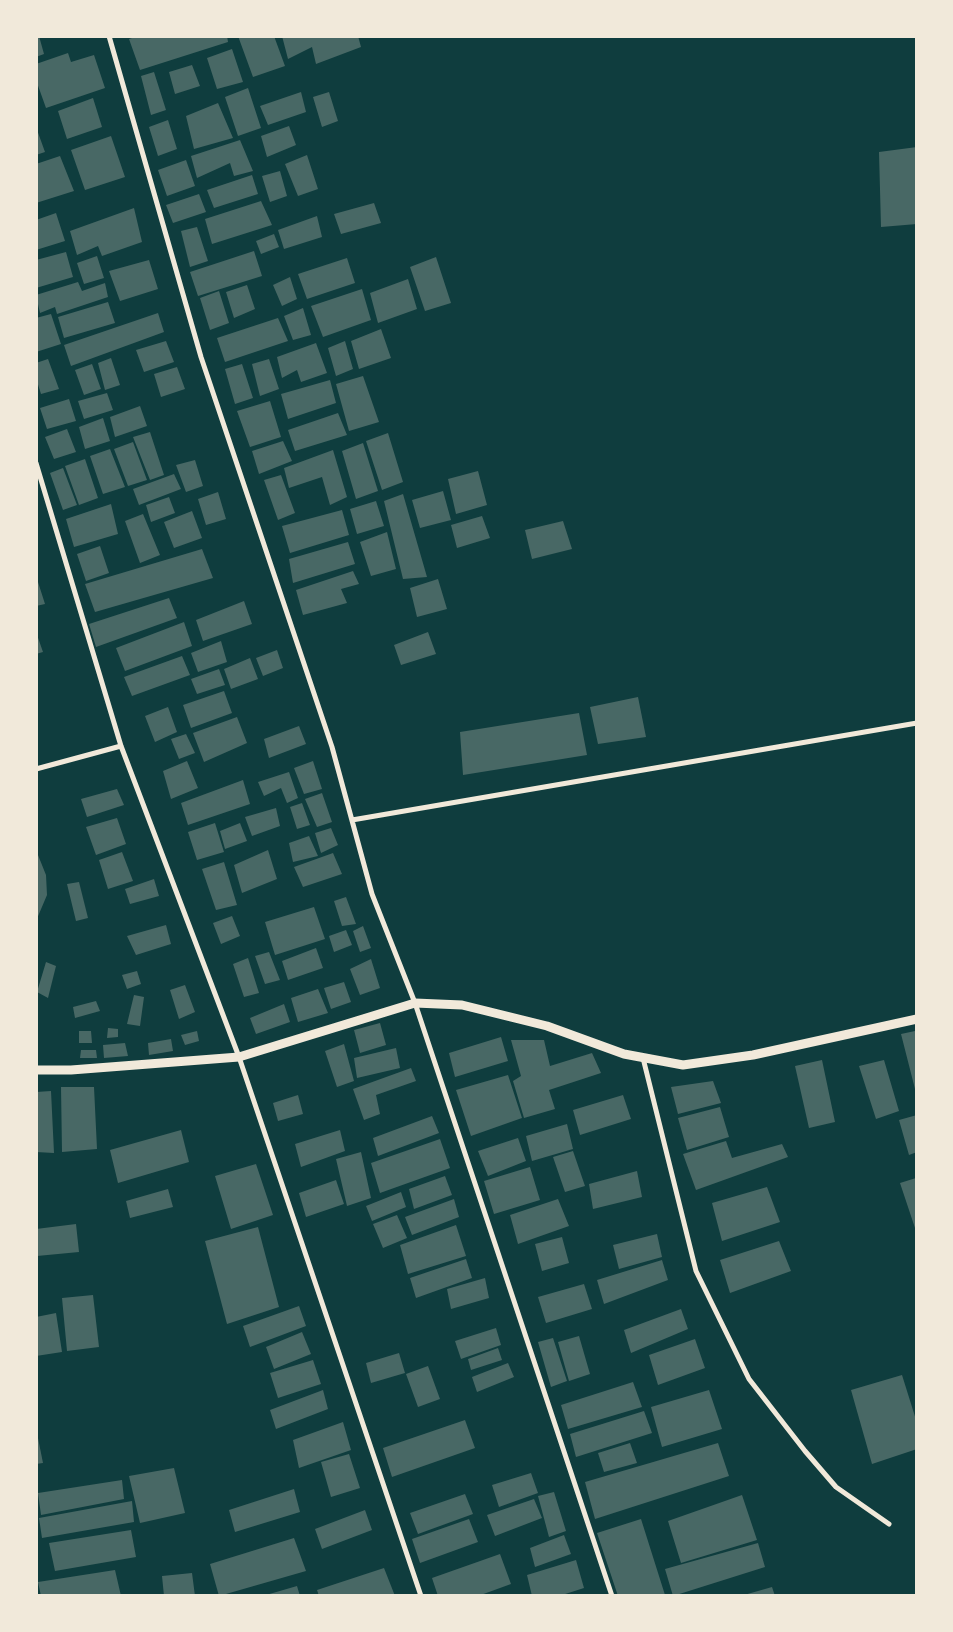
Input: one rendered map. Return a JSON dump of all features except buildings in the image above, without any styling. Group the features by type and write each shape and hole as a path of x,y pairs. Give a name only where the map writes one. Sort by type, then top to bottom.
{"street":[{"path":"109,36 201,357 332,747 372,894 415,1004 612,1596"},
{"path":"36,463 121,746 239,1057 422,1596"},
{"path":"352,820 917,722"},
{"path":"36,769 121,746"},
{"path":"36,1070 71,1070 239,1057 415,1004 462,1005 547,1026 624,1054 683,1065 753,1055 917,1019"},
{"path":"643,1058 696,1271 750,1379 805,1452 836,1487 889,1524"}]}
